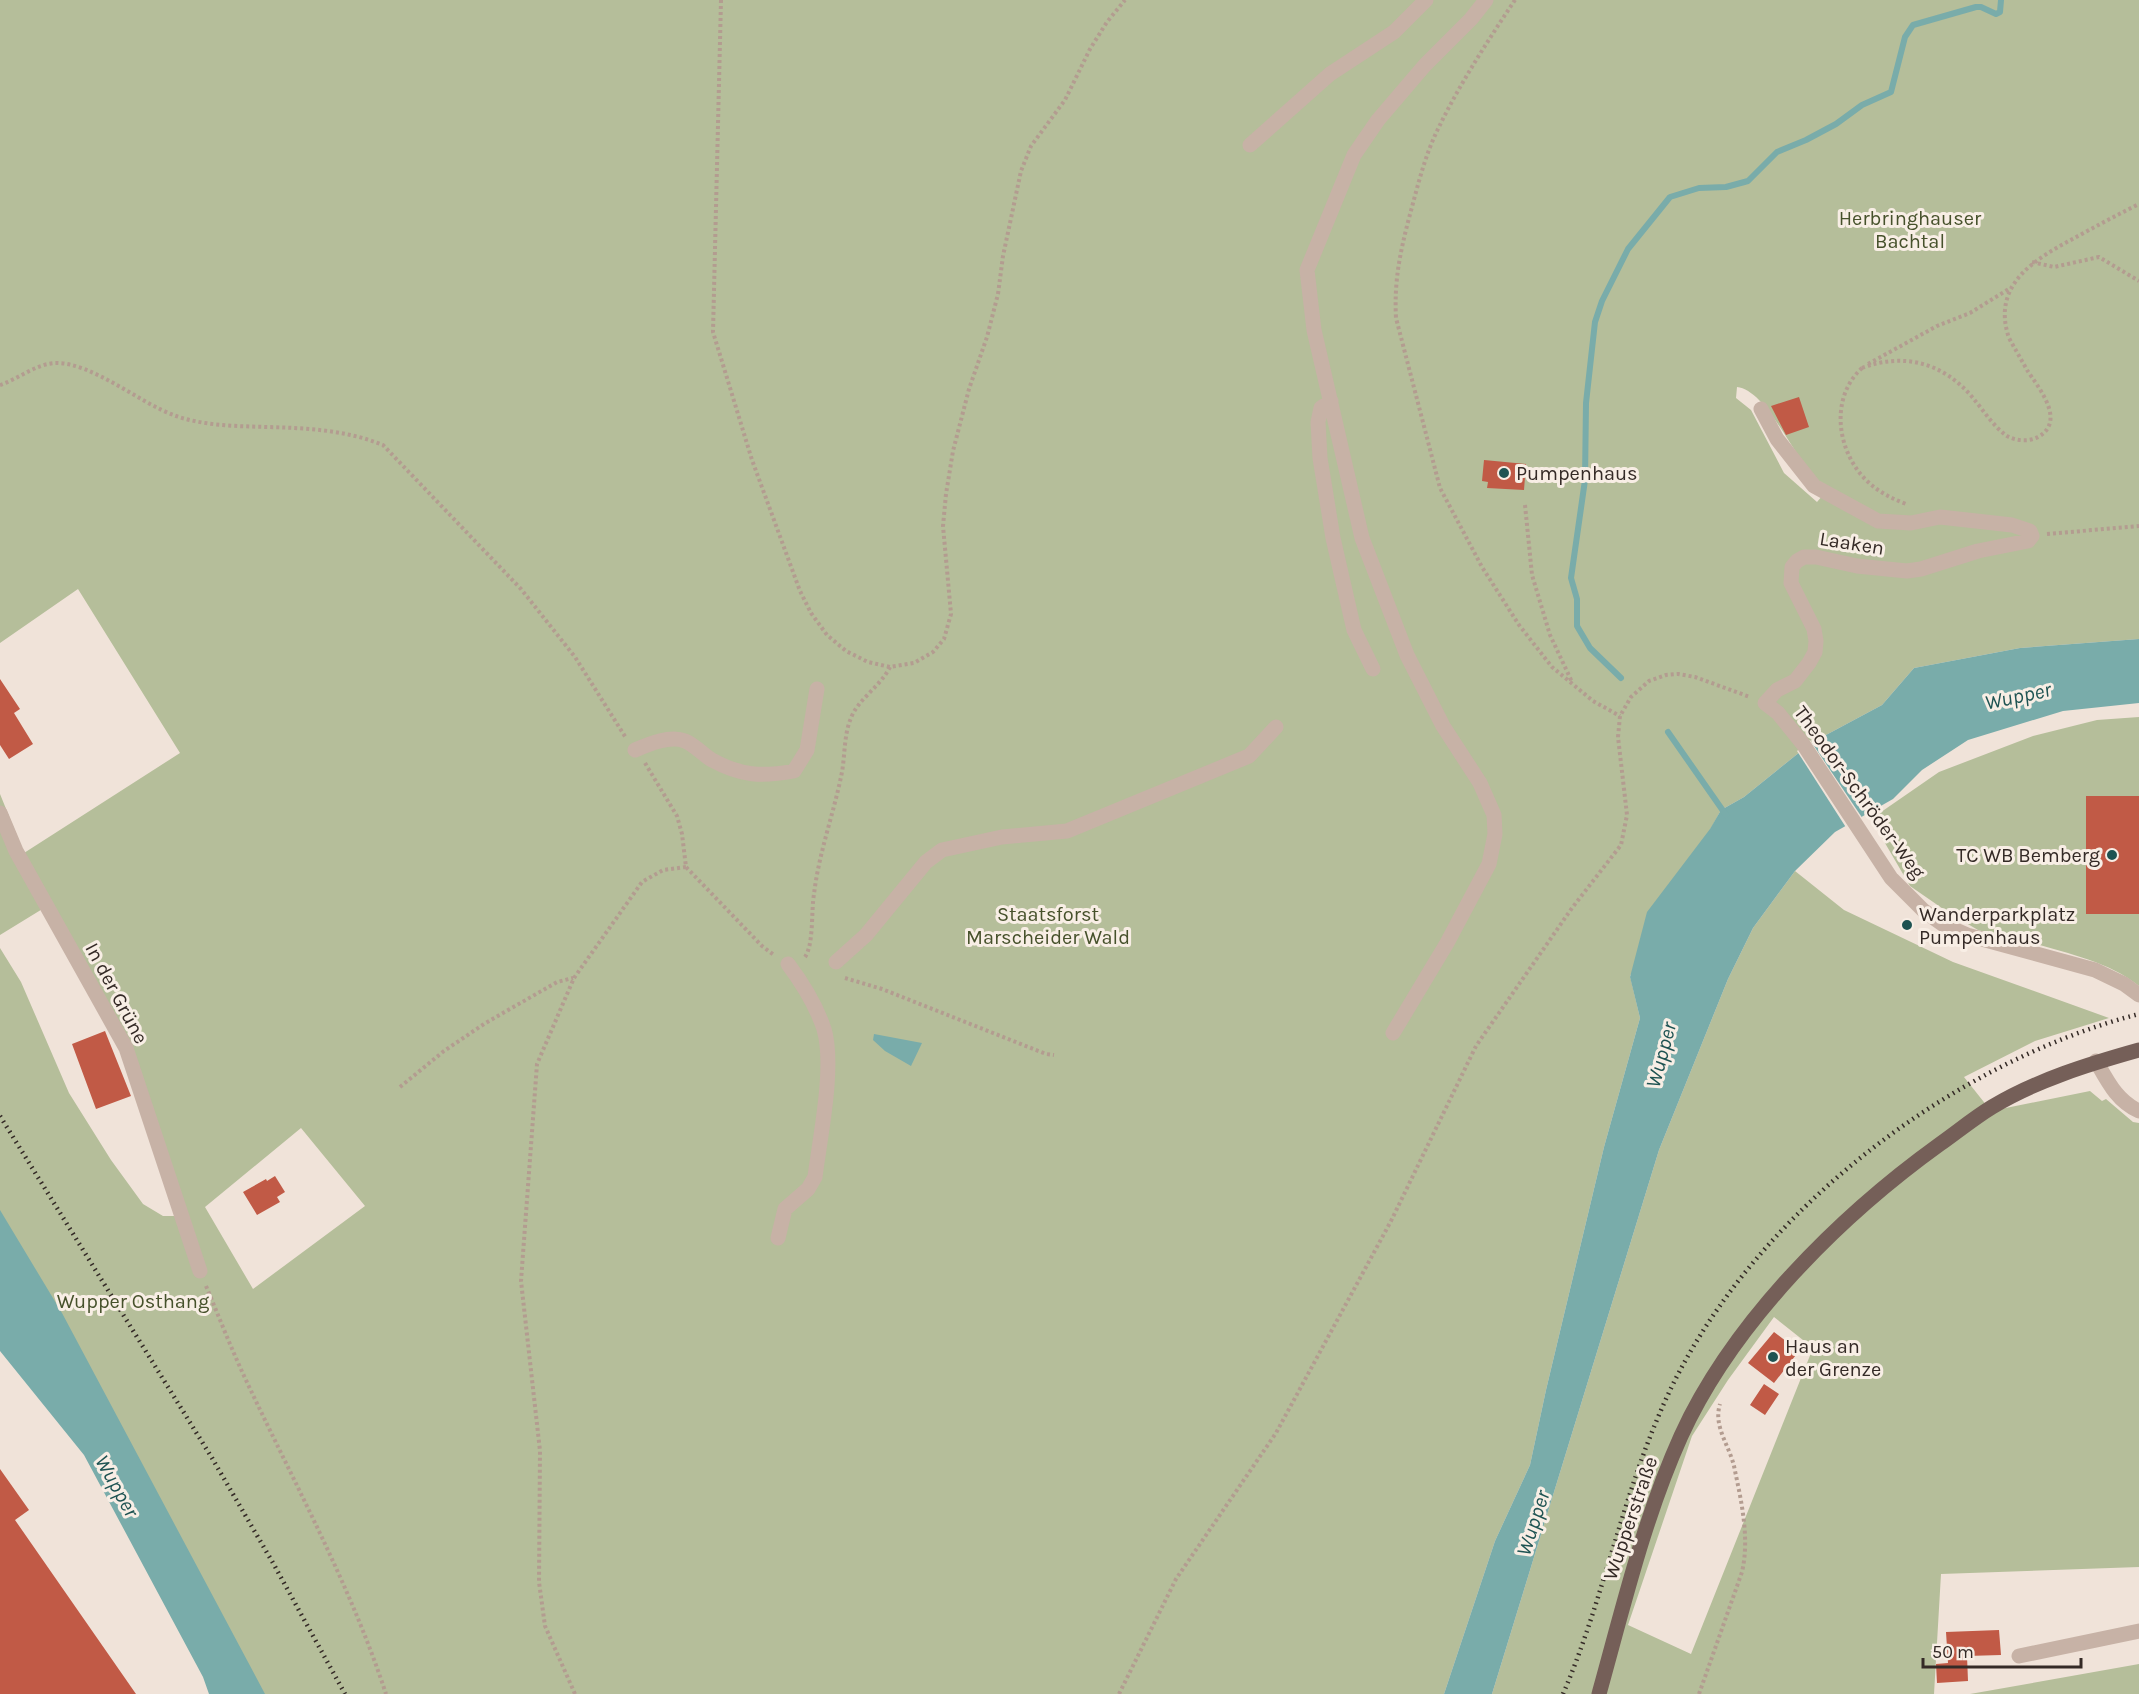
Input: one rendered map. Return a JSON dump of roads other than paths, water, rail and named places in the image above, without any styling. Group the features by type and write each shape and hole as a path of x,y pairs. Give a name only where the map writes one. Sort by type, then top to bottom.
{"main road":[{"name":"Wupperstraße","path":"1599,1694 1627,1593 1667,1470 1682,1435 1722,1364 1773,1298 1796,1271 1851,1217 1908,1167 1993,1107 2037,1084 2097,1062 2139,1050"}],"street":[{"path":"1250,145 1330,74 1394,32 1426,0"},
{"path":"1393,1033 1447,942 1489,864 1495,834 1494,815 1480,783 1443,726 1407,655 1362,538 1314,330 1307,270 1354,155 1391,104 1486,0"},
{"path":"1331,401 1321,408 1318,422 1322,470 1333,538 1354,630 1373,669"},
{"name":"Laaken","path":"1761,409 1777,439 1815,486 1878,521 1911,523 1940,517 2012,525 2026,528 2032,536 2028,541 1978,551 1921,569 1907,571 1857,566 1816,557 1804,557 1797,561 1791,567 1791,583 1814,629 1815,652 1795,681 1778,690 1765,703"},
{"path":"635,750 662,740 684,741 712,760 740,773 771,776 794,771 807,750 817,689"},
{"name":"Theodor-Schröder-Weg","path":"1765,703 1778,713 1803,744 1859,831 1898,885 1924,911 1944,925 1967,934 2095,970 2124,984 2139,995"},
{"path":"838,969 926,862 942,850 1002,837 1067,831 1249,756 1276,727"},
{"name":"In der Grüne","path":"0,813 16,852 126,1048 200,1271"},
{"path":"778,1238 785,1209 808,1189 815,1177 827,1076 824,1030 794,964"},
{"path":"2097,1062 2117,1096 2139,1111"},
{"path":"2019,1656 2139,1631"}],"water":[{"name":"Wupper","path":"2139,639 2139,703 2063,711 1968,740 1922,770 1893,799 1835,832 1795,871 1753,928 1728,979 1659,1150 1492,1694 1444,1694 1495,1541 1530,1465 1604,1147 1640,1018 1630,977 1647,912 1710,829 1721,810 1744,797 1811,743 1882,705 1914,668 2020,648"},
{"path":"874,1034 922,1043 911,1066 885,1051 873,1040"},
{"name":"Wupper","path":"0,1210 62,1313 265,1694 209,1694 203,1677 84,1455 0,1351"}],"waterway":[{"path":"1621,678 1590,648 1577,626 1577,599 1571,578 1585,480 1586,403 1595,322 1602,301 1628,249 1670,197 1699,188 1726,187 1748,181 1777,152 1806,140 1836,124 1862,105 1891,92 1905,37 1913,25 1976,7 1996,14 2000,12 2001,0"},
{"path":"1668,732 1726,815"}],"railway":[{"path":"1563,1694 1590,1623 1635,1479 1662,1408 1698,1340 1743,1275 1797,1215 1858,1160 1924,1112 1994,1070 2066,1038 2139,1014"},
{"path":"0,1116 212,1458 345,1694"}],"place":[{"name":"Pumpenhaus","path":"1504,473"},
{"name":"TC WB Bemberg","path":"2112,855"},
{"name":"Wanderparkplatz Pumpenhaus","path":"1907,925"},
{"name":"Haus an der Grenze","path":"1773,1357"}],"park label":[{"name":"Herbringhauser Bachtal","path":"1910,230"},
{"name":"Staatsforst Marscheider Wald","path":"1048,926"},
{"name":"Wupper Osthang","path":"133,1301"}]}
